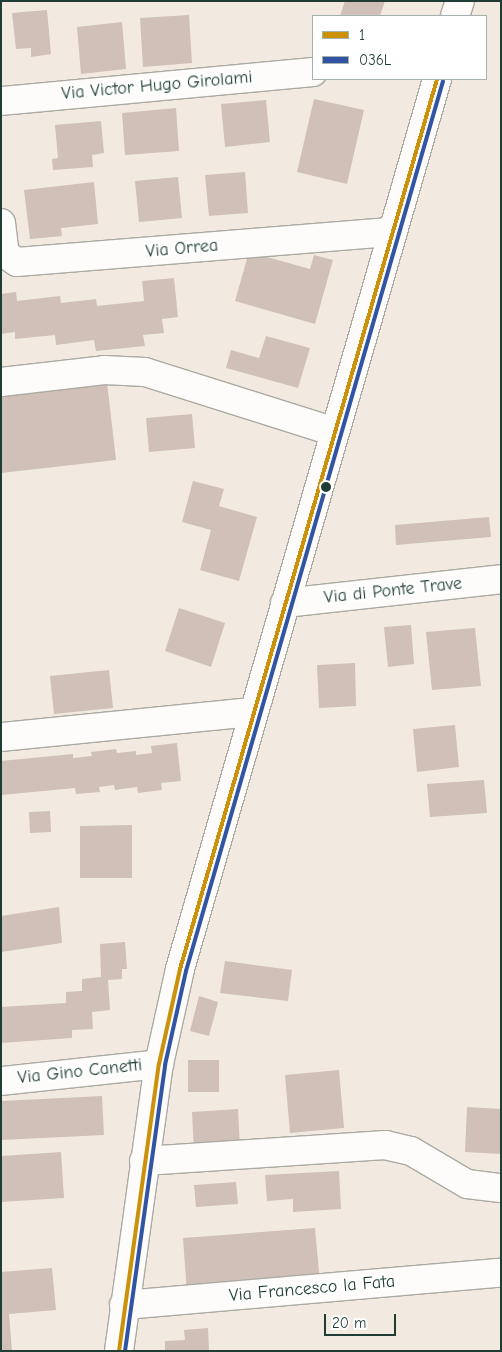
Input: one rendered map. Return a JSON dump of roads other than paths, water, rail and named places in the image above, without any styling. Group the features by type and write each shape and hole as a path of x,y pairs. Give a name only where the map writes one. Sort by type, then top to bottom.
{"street":[{"path":"455,15 460,1"},
{"name":"Via Victor Hugo Girolami","path":"1,101 312,72"},
{"path":"119,1351 159,1064 180,970 437,80"},
{"name":"Via Orrea","path":"1,223 3,251 9,259 17,262 393,232"},
{"path":"1,382 104,370 145,372 335,432"},
{"name":"Via di Ponte Trave","path":"285,603 501,579"},
{"path":"1,737 253,712"},
{"name":"Via Gino Canetti","path":"1,1081 159,1064"},
{"path":"144,1161 384,1145 418,1154 468,1184 501,1188"},
{"name":"Via Francesco la Fata","path":"124,1305 501,1273"}]}
